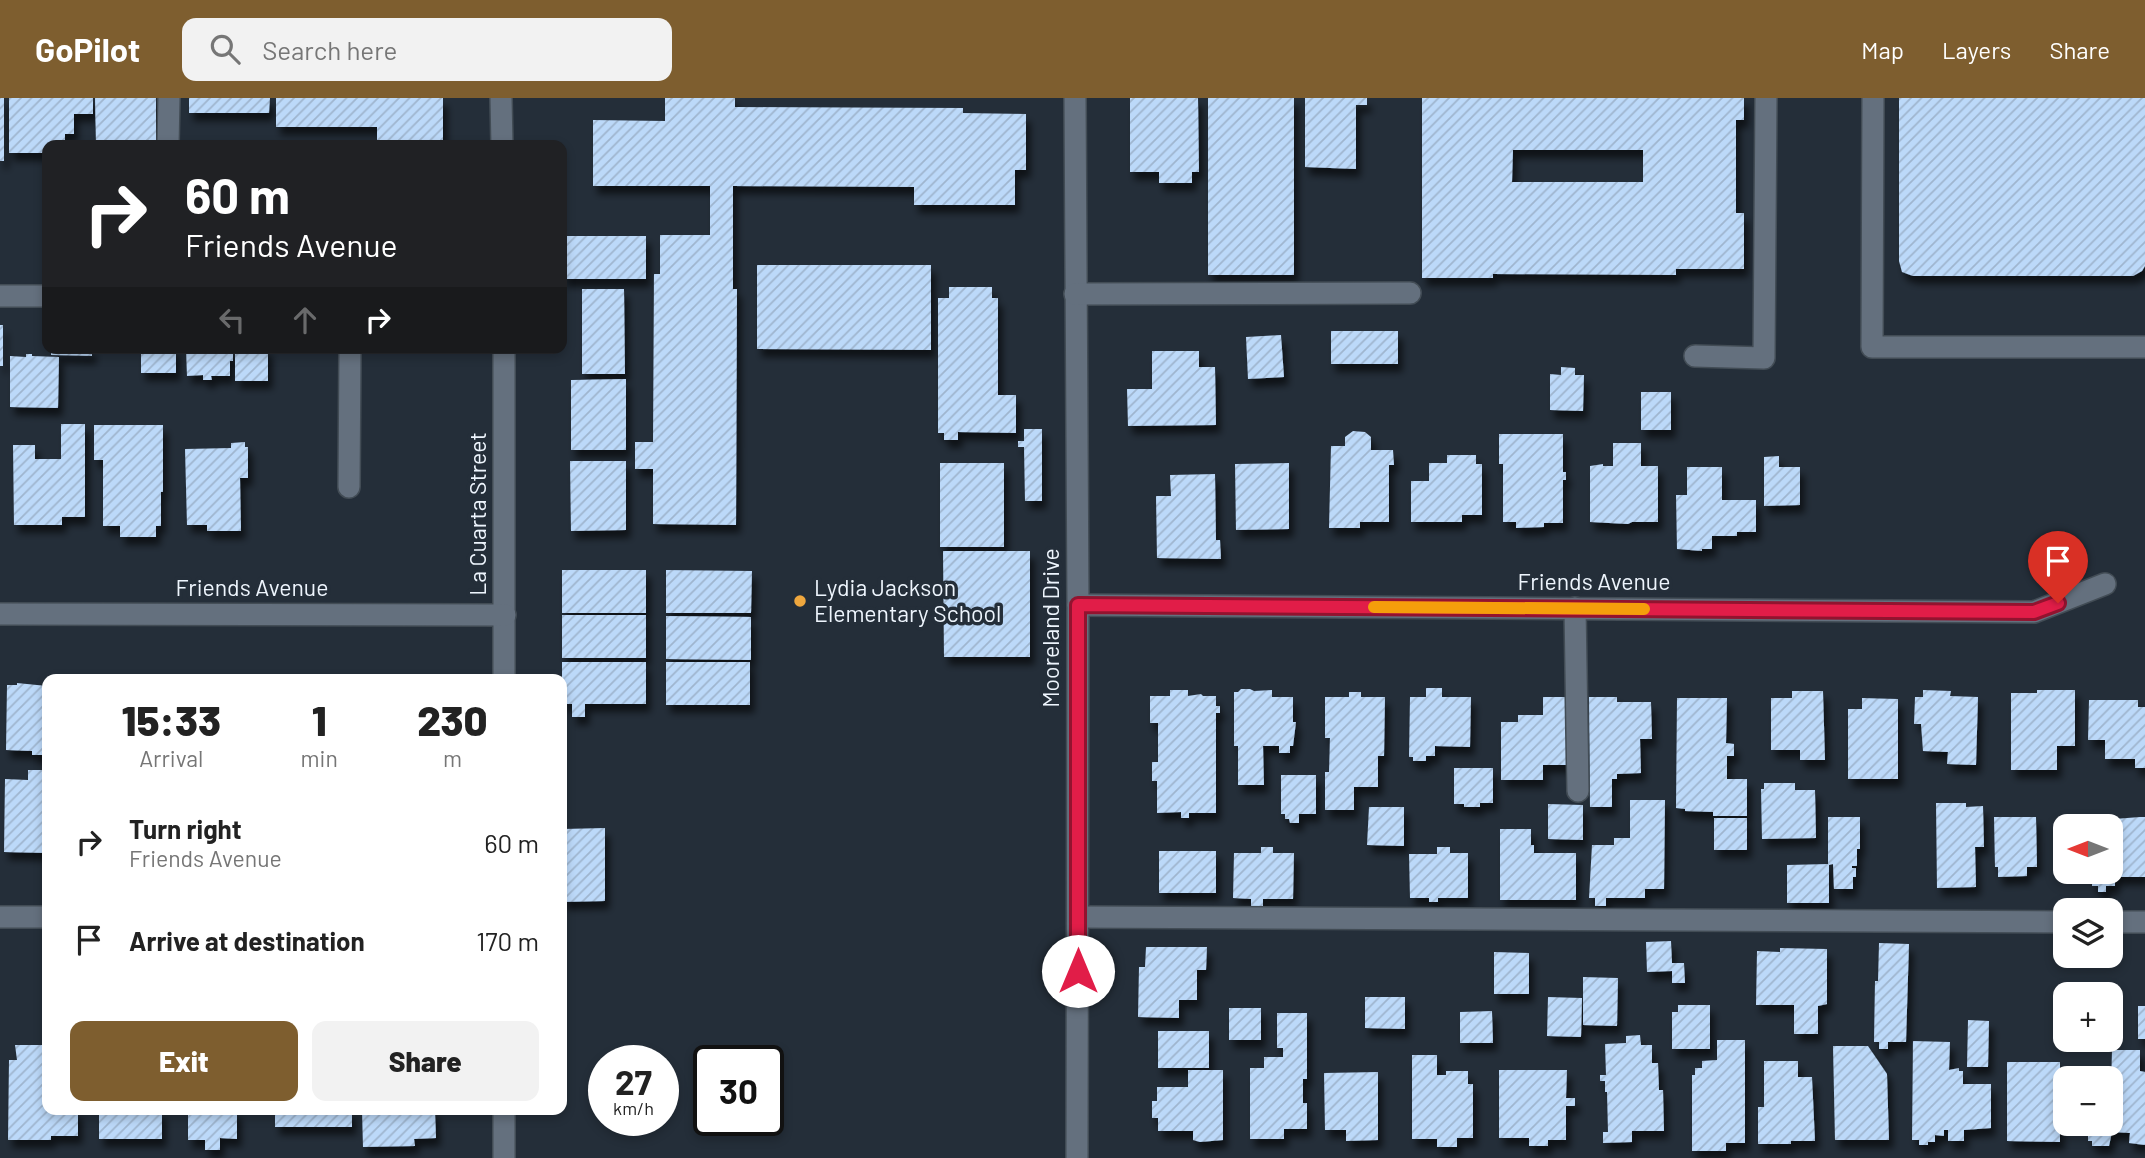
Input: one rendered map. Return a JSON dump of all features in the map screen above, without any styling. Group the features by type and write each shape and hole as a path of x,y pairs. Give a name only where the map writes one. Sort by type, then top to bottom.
{"street":[{"path":"168,140 169,98"},
{"path":"502,98 502,140"},
{"name":"Mooreland Drive","path":"1075,98 1077,1158"},
{"path":"1695,356 1764,358 1766,98"},
{"path":"1873,98 1872,347 2145,347"},
{"path":"1075,294 1410,293"},
{"path":"0,296 42,296"},
{"path":"349,487 350,354"},
{"name":"La Cuarta Street","path":"504,354 504,674"},
{"name":"Friends Avenue","path":"1078,605 2034,612 2105,584"},
{"path":"1575,608 1578,791"},
{"name":"Friends Avenue","path":"0,614 505,615"},
{"path":"0,917 42,917"},
{"path":"1078,917 2053,922"},
{"path":"2123,922 2145,922"},
{"path":"503,1115 504,1158"}],"building":[{"path":"0,98 4,98 4,161 0,161"},
{"path":"9,98 93,98 93,114 74,114 74,134 65,134 65,140 42,140 42,153 9,153"},
{"path":"95,98 156,98 156,140 96,140"},
{"path":"189,98 270,98 269,113 189,113"},
{"path":"276,98 443,98 443,140 377,140 377,127 276,127"},
{"path":"665,98 735,98 735,107 963,108 963,113 1026,114 1026,170 1015,170 1015,205 914,205 914,187 733,186 733,289 737,289 736,525 653,524 653,469 635,469 635,442 653,442 654,274 660,274 660,235 710,235 710,186 593,186 593,120 665,121"},
{"path":"1130,98 1198,98 1199,172 1192,172 1192,183 1159,183 1159,172 1130,172"},
{"path":"1208,98 1294,98 1294,275 1208,275"},
{"path":"1305,98 1367,98 1367,105 1356,105 1356,169 1305,167"},
{"path":"1422,98 1744,98 1744,120 1736,120 1736,213 1744,213 1744,269 1676,269 1676,275 1493,274 1493,278 1422,278","holes":["1513,150 1643,150 1643,182 1512,182"]},
{"path":"1899,98 2145,98 2145,266 2142,271 2133,276 1913,276 1902,272 1899,261"},
{"path":"567,236 646,236 646,279 567,279"},
{"path":"757,265 931,265 931,350 757,349"},
{"path":"949,287 992,287 992,298 998,298 998,395 1016,395 1016,433 958,432 958,440 944,440 944,433 938,433 938,298 949,298"},
{"path":"582,289 624,289 625,374 582,374"},
{"path":"0,325 3,325 3,366 0,366"},
{"path":"1331,331 1398,331 1398,364 1331,364"},
{"path":"1281,335 1284,377 1248,379 1246,337"},
{"path":"1152,351 1199,351 1199,367 1215,367 1216,425 1128,426 1127,389 1152,389"},
{"path":"26,354 59,357 58,408 10,407 10,356 26,357"},
{"path":"92,354 92,356 51,355"},
{"path":"141,354 176,354 176,373 141,373"},
{"path":"186,354 233,354 230,376 211,376 212,380 203,380 203,375 187,376"},
{"path":"235,354 268,354 268,381 235,381"},
{"path":"1561,367 1575,368 1575,375 1584,375 1583,411 1550,410 1550,374 1561,375"},
{"path":"626,379 626,450 571,450 571,380"},
{"path":"1641,392 1671,392 1671,430 1641,430"},
{"path":"61,424 85,424 85,517 62,517 62,525 14,525 13,445 35,445 35,459 61,459"},
{"path":"94,425 163,425 161,526 156,526 156,537 120,537 120,526 103,526 103,460 94,460"},
{"path":"1024,429 1042,429 1042,501 1025,501 1024,447 1018,447 1018,441 1024,441"},
{"path":"1353,431 1365,432 1371,437 1371,450 1393,450 1394,465 1389,465 1389,522 1360,522 1360,528 1329,528 1331,446 1345,446 1345,437"},
{"path":"1499,434 1563,434 1563,472 1566,472 1566,480 1563,480 1563,523 1516,528 1516,522 1503,522 1503,464 1499,464"},
{"path":"245,442 245,447 248,447 248,478 240,478 241,531 207,531 207,525 187,525 185,449 231,448 231,443"},
{"path":"1613,443 1641,443 1641,466 1658,466 1658,522 1590,522 1590,466 1613,466"},
{"path":"1447,455 1476,455 1476,464 1482,464 1482,515 1462,515 1462,522 1411,522 1411,481 1429,481 1429,463 1447,463"},
{"path":"1779,456 1779,467 1800,467 1800,505 1764,506 1764,457"},
{"path":"570,461 626,461 626,530 571,531"},
{"path":"940,463 1004,463 1004,547 940,547"},
{"path":"1289,463 1289,529 1236,530 1235,464"},
{"path":"1687,467 1722,467 1722,500 1756,500 1756,532 1737,532 1737,536 1712,536 1712,549 1677,549 1676,495 1687,495"},
{"path":"1215,474 1216,540 1220,540 1221,559 1157,558 1156,496 1171,496 1170,475"},
{"path":"943,551 1030,551 1030,657 944,657"},
{"path":"562,570 646,570 646,613 562,613"},
{"path":"666,570 752,571 751,613 666,613"},
{"path":"562,615 646,615 646,658 562,658"},
{"path":"666,616 751,617 751,660 666,659"},
{"path":"562,662 646,662 646,704 585,704 585,717 572,717 572,704 567,704 567,674 562,674"},
{"path":"666,662 750,662 750,705 666,705"},
{"path":"7,685 42,686 42,755 32,755 32,751 6,750"},
{"path":"1426,688 1442,688 1442,697 1471,697 1470,747 1435,746 1435,756 1426,756 1426,761 1413,761 1413,757 1409,757 1410,697 1426,697"},
{"path":"1241,689 1272,690 1272,697 1293,697 1293,722 1296,722 1293,746 1290,746 1290,753 1279,753 1279,746 1263,746 1264,785 1238,785 1238,746 1234,746 1234,692"},
{"path":"1170,690 1188,690 1188,696 1216,696 1216,706 1220,706 1220,713 1216,713 1216,813 1189,813 1189,818 1181,818 1181,812 1157,813 1157,781 1152,781 1152,762 1158,762 1158,723 1150,723 1150,696 1170,696"},
{"path":"1923,690 1951,691 1950,696 1978,697 1976,765 1947,764 1948,752 1923,751 1921,724 1914,724 1915,697 1923,697"},
{"path":"2037,690 2075,690 2075,746 2057,746 2057,770 2011,770 2011,693 2037,693"},
{"path":"1792,691 1823,691 1825,760 1800,760 1800,750 1771,750 1771,698 1792,698"},
{"path":"1349,692 1361,692 1361,697 1385,697 1384,756 1378,756 1378,787 1354,787 1354,810 1325,810 1325,772 1329,772 1330,738 1325,738 1325,697 1349,697"},
{"path":"1543,697 1571,697 1571,765 1543,765 1543,780 1501,780 1501,722 1518,722 1518,715 1543,715"},
{"path":"1589,697 1617,697 1617,702 1651,702 1652,739 1640,739 1641,773 1617,774 1617,779 1612,779 1612,807 1590,807"},
{"path":"1677,698 1727,698 1726,743 1734,744 1734,756 1727,756 1727,779 1747,779 1747,816 1713,816 1713,812 1676,808"},
{"path":"1862,698 1898,699 1898,779 1848,779 1848,709 1862,709"},
{"path":"2089,700 2138,700 2138,707 2145,707 2145,768 2135,768 2135,759 2105,759 2105,740 2088,740"},
{"path":"1454,768 1493,768 1493,803 1480,803 1480,807 1454,804"},
{"path":"28,770 42,770 42,853 4,852 5,779 28,780"},
{"path":"1281,775 1316,775 1316,814 1299,814 1299,823 1290,823 1289,819 1285,819 1285,814 1281,814"},
{"path":"1764,783 1795,783 1795,790 1815,790 1816,838 1762,839 1761,789 1764,789"},
{"path":"1630,800 1665,800 1664,889 1645,889 1645,898 1606,898 1606,906 1595,906 1595,898 1589,898 1592,845 1614,845 1614,838 1630,838"},
{"path":"1936,803 1983,806 1984,847 1975,847 1976,887 1937,888"},
{"path":"1548,804 1583,805 1583,840 1548,839"},
{"path":"1369,807 1404,807 1404,846 1367,845"},
{"path":"1828,817 1860,817 1860,849 1857,849 1857,866 1852,866 1856,868 1853,889 1834,889 1833,864 1829,865 1829,903 1787,903 1787,865 1828,864"},
{"path":"1994,817 2036,817 2037,867 2027,867 2027,876 1998,877 1998,867 1995,867"},
{"path":"2145,817 2145,877 2123,877 2123,818"},
{"path":"1714,818 1747,818 1747,850 1714,850"},
{"path":"605,828 605,901 567,902 567,829"},
{"path":"1500,829 1531,829 1534,853 1576,853 1576,900 1500,900"},
{"path":"1261,847 1273,847 1273,853 1294,853 1293,899 1263,899 1263,906 1251,906 1251,899 1233,898 1234,853 1261,853"},
{"path":"1437,847 1450,847 1450,853 1468,853 1468,898 1438,898 1438,902 1429,902 1429,898 1410,898 1409,854 1437,854"},
{"path":"1159,851 1216,851 1216,893 1159,893"},
{"path":"2115,884 2106,886 2106,892 2098,892 2098,886 2092,886"},
{"path":"1671,941 1672,963 1684,963 1685,983 1672,983 1672,971 1647,972 1646,942"},
{"path":"1879,943 1909,944 1906,1042 1888,1042 1888,1049 1879,1049 1879,1042 1874,1042"},
{"path":"1146,947 1207,947 1206,970 1197,970 1197,1000 1179,1000 1179,1018 1138,1017 1139,967 1145,967"},
{"path":"1780,948 1827,949 1827,1004 1818,1006 1818,1034 1794,1034 1794,1005 1756,1005 1757,951 1780,952"},
{"path":"1494,952 1529,953 1529,994 1494,994"},
{"path":"1583,977 1618,978 1617,1026 1583,1025"},
{"path":"1365,997 1405,997 1405,1029 1365,1028"},
{"path":"1548,997 1582,998 1581,1037 1547,1036"},
{"path":"1678,1005 1710,1005 1710,1049 1672,1049 1672,1012 1678,1012"},
{"path":"2138,1006 2145,1006 2145,1039 2138,1039"},
{"path":"1229,1008 1261,1008 1261,1040 1229,1040"},
{"path":"1492,1011 1493,1043 1460,1043 1460,1012"},
{"path":"1277,1013 1307,1013 1307,1079 1303,1079 1303,1103 1307,1103 1307,1129 1284,1129 1284,1139 1250,1139 1250,1068 1264,1068 1264,1057 1283,1057 1283,1048 1277,1048"},
{"path":"1968,1020 1989,1021 1988,1067 1967,1067"},
{"path":"1158,1031 1209,1031 1209,1068 1158,1068"},
{"path":"1640,1035 1641,1045 1652,1045 1652,1063 1658,1063 1659,1090 1663,1090 1664,1131 1632,1131 1632,1142 1603,1143 1603,1132 1608,1132 1607,1092 1605,1081 1600,1081 1600,1075 1606,1075 1605,1044 1626,1043 1626,1036"},
{"path":"1717,1040 1745,1040 1745,1143 1726,1143 1726,1151 1692,1151 1692,1075 1695,1075 1695,1068 1702,1068 1702,1061 1717,1060"},
{"path":"1913,1041 1950,1042 1949,1070 1959,1068 1959,1071 1963,1071 1963,1084 1991,1084 1991,1128 1964,1130 1964,1141 1948,1141 1948,1130 1944,1130 1944,1136 1935,1135 1935,1142 1928,1142 1928,1145 1919,1145 1919,1140 1912,1140"},
{"path":"15,1045 42,1045 42,1115 78,1115 78,1136 51,1136 51,1140 8,1140 9,1060 17,1060"},
{"path":"1833,1046 1868,1046 1887,1074 1889,1140 1835,1140"},
{"path":"2140,1050 2140,1071 2145,1072 2145,1145 2129,1143 2130,1133 2123,1133 2123,1066 2112,1066 2112,1052"},
{"path":"1412,1055 1437,1055 1437,1075 1446,1075 1446,1071 1468,1071 1468,1084 1473,1084 1473,1138 1457,1138 1457,1147 1437,1147 1437,1139 1412,1139"},
{"path":"1764,1061 1798,1061 1798,1077 1812,1077 1815,1141 1758,1144 1758,1107 1764,1107"},
{"path":"2007,1062 2060,1062 2060,1066 2053,1066 2053,1136 2060,1136 2060,1142 2007,1141"},
{"path":"1188,1070 1223,1070 1223,1140 1200,1142 1193,1140 1193,1131 1158,1131 1158,1118 1152,1118 1152,1101 1157,1101 1157,1087 1188,1087"},
{"path":"1499,1070 1567,1070 1566,1098 1575,1098 1575,1106 1566,1106 1566,1140 1548,1140 1548,1146 1529,1146 1529,1138 1499,1138"},
{"path":"1378,1072 1378,1140 1346,1141 1346,1130 1325,1130 1324,1073"},
{"path":"99,1115 162,1115 162,1139 99,1139"},
{"path":"188,1115 237,1115 237,1139 220,1138 220,1150 205,1150 205,1140 188,1140"},
{"path":"275,1115 352,1115 352,1127 275,1127"},
{"path":"362,1115 435,1115 436,1138 414,1139 415,1146 363,1147"},
{"path":"2088,1136 2111,1136 2109,1146 2092,1146 2092,1141 2088,1141"}],"slow traffic":[{"path":"1374,607 1644,609"}],"place":[{"name":"Lydia Jackson Elementary School","path":"800,601"}],"route":[{"path":"1078,971 1078,605 2034,612 2058,603"}]}
